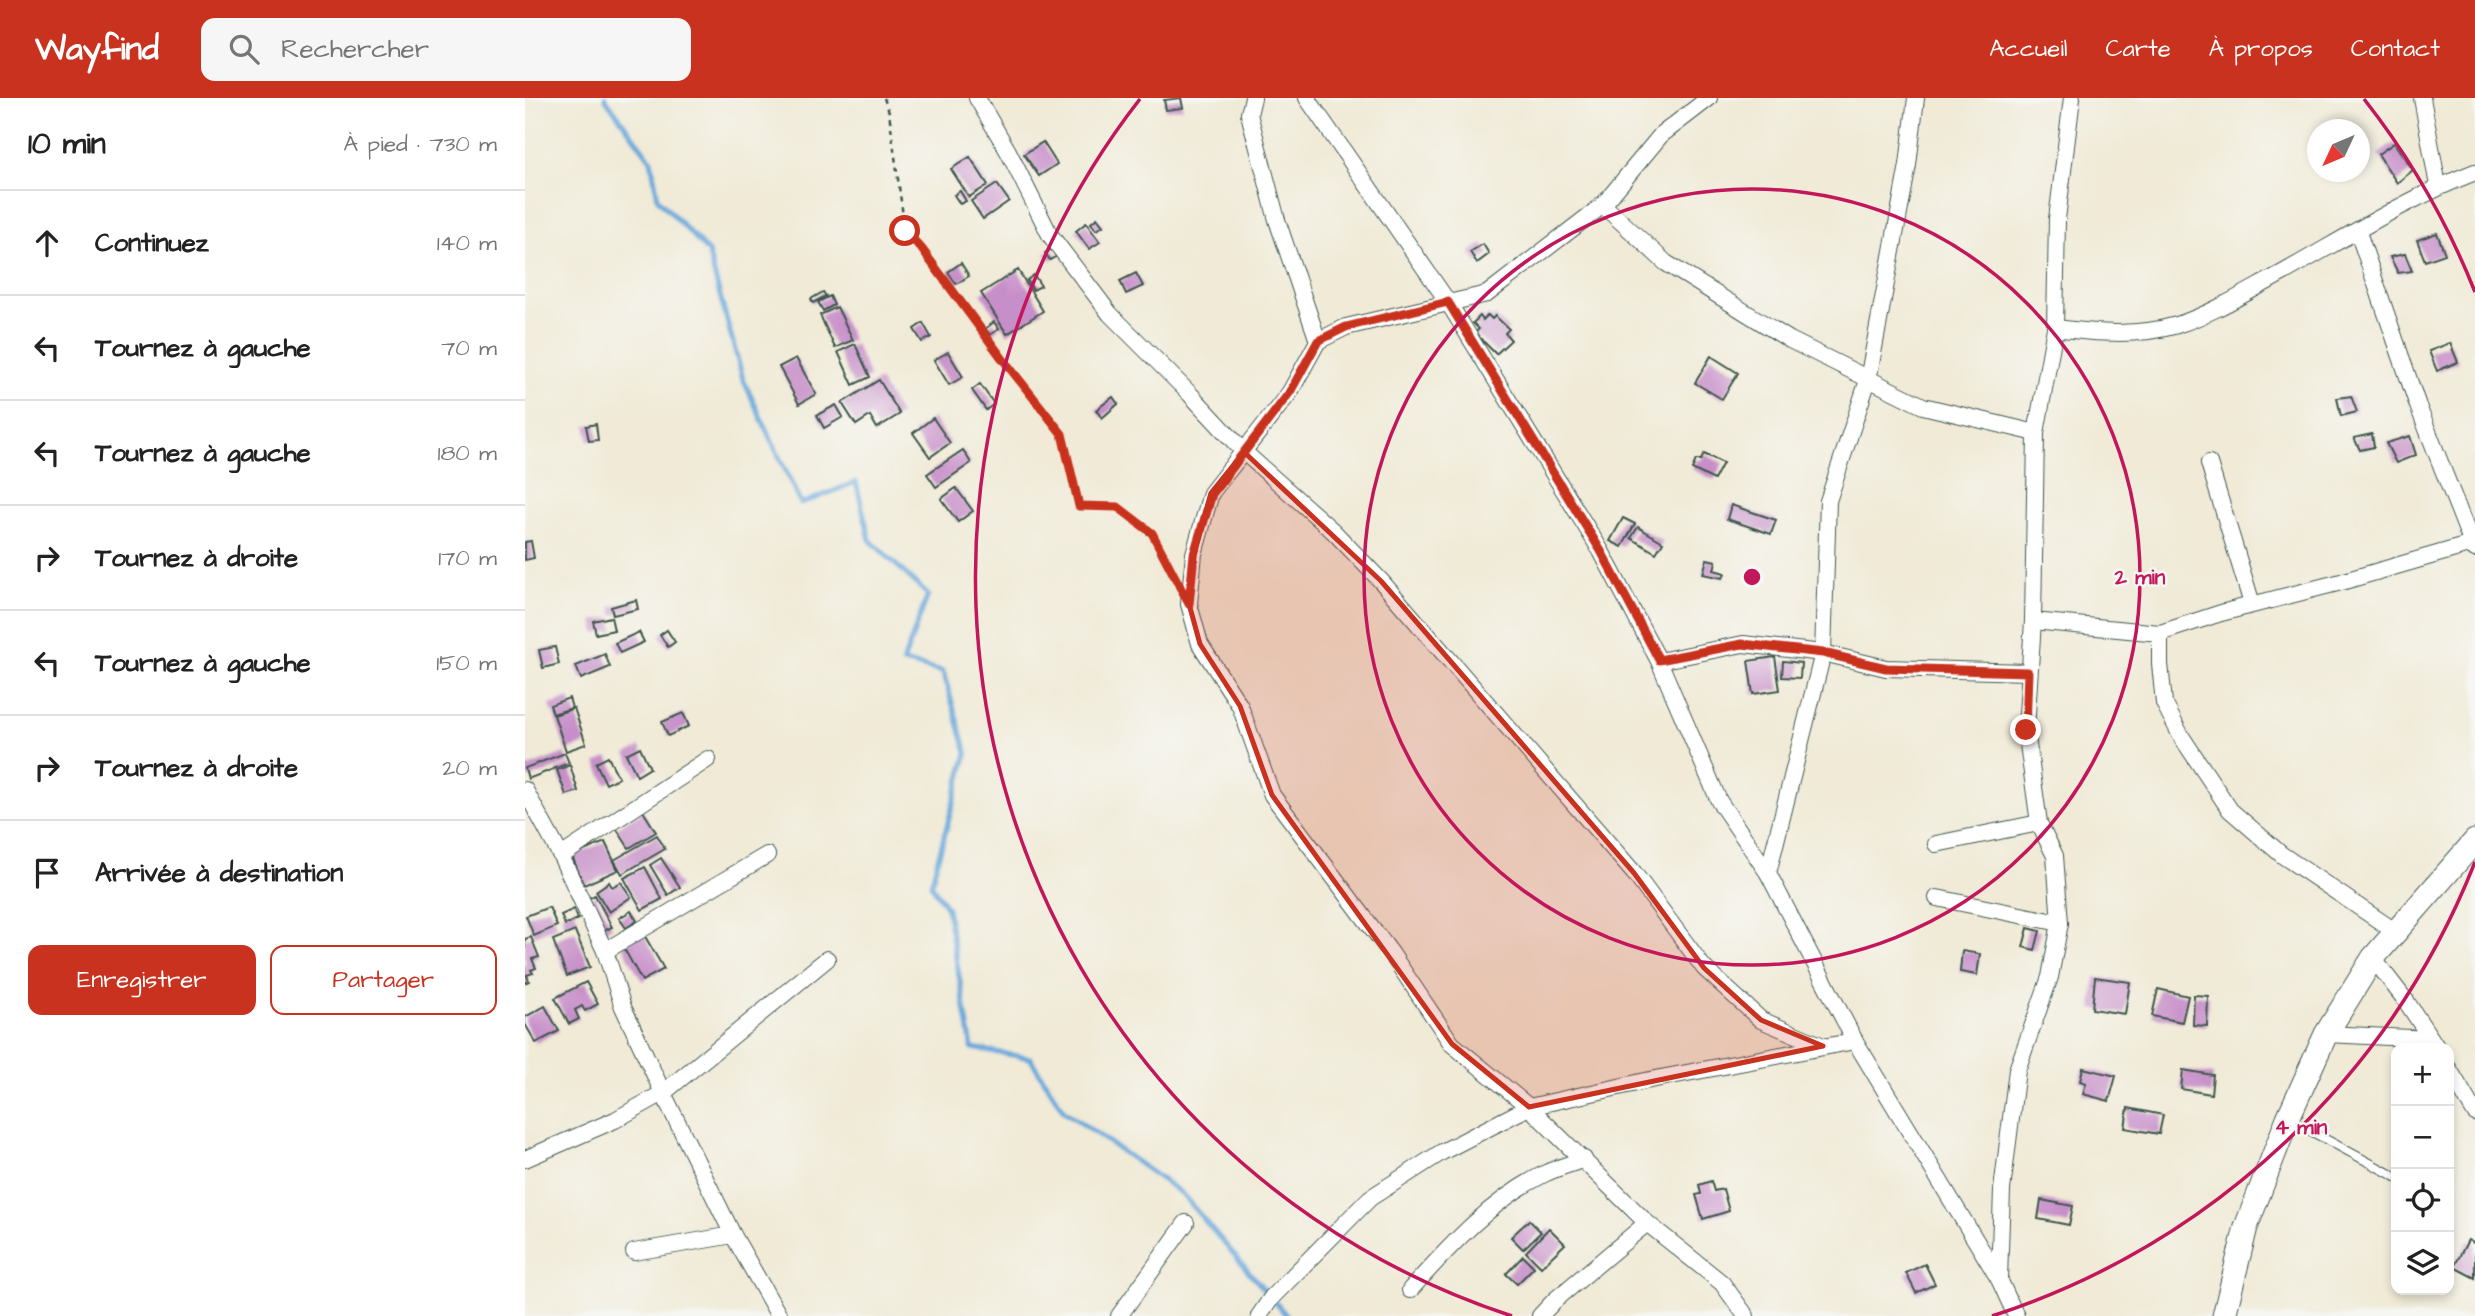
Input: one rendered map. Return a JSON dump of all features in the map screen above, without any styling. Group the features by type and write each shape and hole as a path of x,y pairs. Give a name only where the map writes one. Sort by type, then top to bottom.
{"main road":[{"path":"2224,1316 2246,1227 2288,1118 2326,1034 2374,958 2475,841"}],"street":[{"path":"977,98 1058,245 1110,314 1244,452 1333,531 1381,581 1634,873 1704,968 1761,1020 1823,1046"},
{"path":"1253,98 1249,114 1270,193 1318,341"},
{"path":"1307,98 1448,302 1601,551 1659,660 1719,802 1768,873 1855,1041 1999,1279 2016,1316"},
{"path":"1709,98 1661,135 1602,205 1487,294 1346,327 1318,341 1290,392 1212,494 1194,554 1189,604 1200,644 1240,706 1272,795 1391,953 1452,1044 1529,1107 1647,1223 1722,1283 1746,1316"},
{"path":"1768,873 1823,653 1828,501 1868,380 1908,165 1916,98"},
{"path":"1999,1279 2002,1190 2017,1070 2050,976 2060,923 2055,856 2039,823 2026,730 2033,621 2036,433 2055,328 2057,219 2072,98"},
{"path":"2422,98 2438,186"},
{"path":"2055,328 2106,334 2142,332 2178,325 2237,298 2438,186 2475,172"},
{"path":"1602,205 1666,263 1790,340 1923,406 2036,433"},
{"path":"2033,621 2160,633 2252,604 2473,547 2418,405 2358,232"},
{"path":"2209,463 2252,604"},
{"path":"2160,633 2164,703 2181,736 2230,810 2282,855 2396,932"},
{"path":"1659,660 1742,644 1823,653 1886,668 2028,672"},
{"path":"561,856 708,759"},
{"path":"525,790 561,856 605,951 623,1007 663,1093 733,1235 779,1316"},
{"path":"1936,844 2039,823"},
{"path":"605,951 767,855"},
{"path":"1937,898 2060,923"},
{"path":"2374,958 2433,1043"},
{"path":"525,1159 615,1121 663,1093 827,959"},
{"path":"2326,1034 2423,1043"},
{"path":"1259,1316 1272,1297 1370,1198 1442,1152 1529,1107 1650,1080 1855,1041"},
{"path":"2454,1077 2475,1113"},
{"path":"1410,1290 1453,1241 1482,1215 1545,1173 1584,1159"},
{"path":"1119,1316 1187,1223"},
{"path":"1542,1315 1555,1300 1647,1223"},
{"path":"634,1252 733,1235"}],"lane":[{"path":"2288,1118 2391,1174"}],"path":[{"path":"884,98 889,112 905,231 921,248 1062,434 1079,506 1118,507 1152,533 1189,604"}],"highlighted area":[{"path":"1244,452 1381,581 1634,873 1704,968 1761,1020 1823,1046 1529,1107 1452,1044 1272,795 1240,706 1200,644 1189,604 1194,554 1211,493"}],"building":[{"path":"1181,98 1183,108 1166,110 1164,100"},
{"path":"1043,142 1057,164 1039,176 1024,154"},
{"path":"2394,143 2413,170 2397,183 2378,154"},
{"path":"970,157 988,185 969,197 951,169"},
{"path":"997,184 1009,201 983,219 971,201"},
{"path":"960,191 966,201 960,204 954,195"},
{"path":"1097,218 1103,226 1096,230 1091,223"},
{"path":"1086,223 1100,242 1089,249 1076,231"},
{"path":"2437,233 2445,254 2425,261 2417,240"},
{"path":"1483,244 1489,254 1477,263 1470,252"},
{"path":"1052,249 1057,256 1050,260 1045,253"},
{"path":"2405,254 2412,271 2398,273 2390,257"},
{"path":"961,263 969,276 956,284 948,272"},
{"path":"1018,270 1043,311 1007,334 981,293"},
{"path":"1136,273 1143,286 1126,294 1120,281"},
{"path":"1034,275 1041,286 1033,290 1027,280"},
{"path":"823,292 826,296 813,303 811,299"},
{"path":"830,296 834,305 823,311 818,302"},
{"path":"837,307 853,340 835,348 820,315"},
{"path":"1488,315 1492,319 1495,316 1509,329 1505,333 1511,340 1496,354 1475,333 1479,329 1473,323 1480,316 1483,320"},
{"path":"994,322 999,329 990,335 985,329"},
{"path":"923,323 931,337 922,342 914,329"},
{"path":"2450,343 2458,362 2437,371 2429,351"},
{"path":"855,344 870,377 853,385 838,352"},
{"path":"948,352 963,377 949,385 934,360"},
{"path":"1711,356 1738,373 1722,399 1695,383"},
{"path":"796,358 816,394 799,404 779,367"},
{"path":"879,380 900,414 877,428 870,416 856,425 842,403"},
{"path":"980,384 994,404 986,410 972,390"},
{"path":"2351,396 2357,412 2341,416 2337,398"},
{"path":"1113,397 1118,404 1102,418 1096,410"},
{"path":"836,405 843,417 824,428 817,415"},
{"path":"933,418 950,443 930,457 913,433"},
{"path":"596,424 598,440 589,441 586,426"},
{"path":"2372,434 2374,447 2360,450 2354,438"},
{"path":"2410,436 2416,455 2396,463 2386,443"},
{"path":"963,450 971,463 936,487 927,474"},
{"path":"1704,454 1723,463 1714,480 1692,469 1696,460 1701,460"},
{"path":"956,488 973,511 958,522 941,499"},
{"path":"1731,505 1776,520 1771,534 1727,519"},
{"path":"1623,518 1635,524 1622,547 1610,541"},
{"path":"1638,527 1663,542 1656,553 1631,538"},
{"path":"531,541 534,558 525,560 525,542"},
{"path":"1707,559 1716,561 1714,570 1725,573 1723,578 1703,574"},
{"path":"636,600 638,609 613,615 611,607"},
{"path":"611,617 614,630 596,634 593,621"},
{"path":"667,630 675,642 668,647 660,635"},
{"path":"639,632 644,642 620,653 615,643"},
{"path":"555,647 559,664 543,668 539,650"},
{"path":"605,654 610,667 581,679 576,666"},
{"path":"1775,657 1780,690 1753,694 1748,661"},
{"path":"1783,661 1801,663 1800,678 1782,677"},
{"path":"569,698 572,708 553,714 550,705"},
{"path":"574,708 586,744 566,751 554,715"},
{"path":"683,713 689,726 668,736 662,722"},
{"path":"640,747 650,768 637,776 626,754"},
{"path":"565,753 569,763 528,779 525,768"},
{"path":"608,757 619,778 606,784 596,763"},
{"path":"570,765 578,791 566,795 557,770"},
{"path":"643,811 656,832 629,848 616,828"},
{"path":"657,835 665,849 622,874 614,860"},
{"path":"605,842 618,870 584,885 572,856"},
{"path":"661,858 680,887 668,895 650,865"},
{"path":"645,867 662,899 642,910 624,878"},
{"path":"609,882 612,887 621,882 631,897 609,912 596,891"},
{"path":"595,895 612,927 602,932 585,900"},
{"path":"549,907 557,926 534,936 526,916"},
{"path":"574,909 578,919 565,925 561,915"},
{"path":"631,911 637,921 626,928 619,918"},
{"path":"2028,928 2040,931 2035,950 2023,947"},
{"path":"575,931 590,967 567,976 553,940"},
{"path":"643,933 664,969 642,981 622,945"},
{"path":"531,937 539,957 532,959 536,968 531,970 533,973 527,975 529,981 525,983 525,939"},
{"path":"1962,951 1980,954 1977,975 1960,972"},
{"path":"2095,977 2130,982 2125,1014 2092,1009"},
{"path":"586,982 598,1004 585,1011 582,1006 575,1010 579,1019 569,1024 555,998"},
{"path":"2158,989 2188,996 2182,1022 2152,1016"},
{"path":"2194,995 2208,996 2207,1026 2193,1025"},
{"path":"545,1006 559,1031 536,1043 525,1024 525,1017"},
{"path":"2083,1068 2116,1076 2109,1101 2083,1094 2086,1083 2080,1081"},
{"path":"2183,1070 2213,1075 2211,1094 2181,1089"},
{"path":"2128,1108 2163,1115 2159,1134 2125,1128"},
{"path":"1711,1181 1714,1191 1723,1189 1729,1211 1703,1219 1696,1195 1701,1194 1699,1185"},
{"path":"2041,1200 2073,1206 2069,1225 2038,1219"},
{"path":"1529,1220 1541,1232 1523,1249 1511,1237"},
{"path":"1549,1228 1565,1244 1541,1267 1526,1252"},
{"path":"2468,1240 2475,1244 2475,1278 2454,1267"},
{"path":"1523,1256 1534,1267 1517,1284 1506,1274"},
{"path":"1925,1264 1935,1284 1916,1293 1906,1273"}],"waterway":[{"path":"605,98 651,160 658,199 708,252 743,379 801,504 856,482 870,540 928,595 903,662 943,672 967,753 931,884 947,908 972,1048 1030,1058 1064,1111 1181,1193 1287,1316"}],"route":[{"path":"905,231 921,248 1062,434 1079,506 1118,507 1152,533 1189,604 1194,554 1212,494 1290,392 1318,341 1346,327 1448,302 1601,551 1659,660 1742,644 1823,653 1886,668 2028,672 2026,730"}]}
